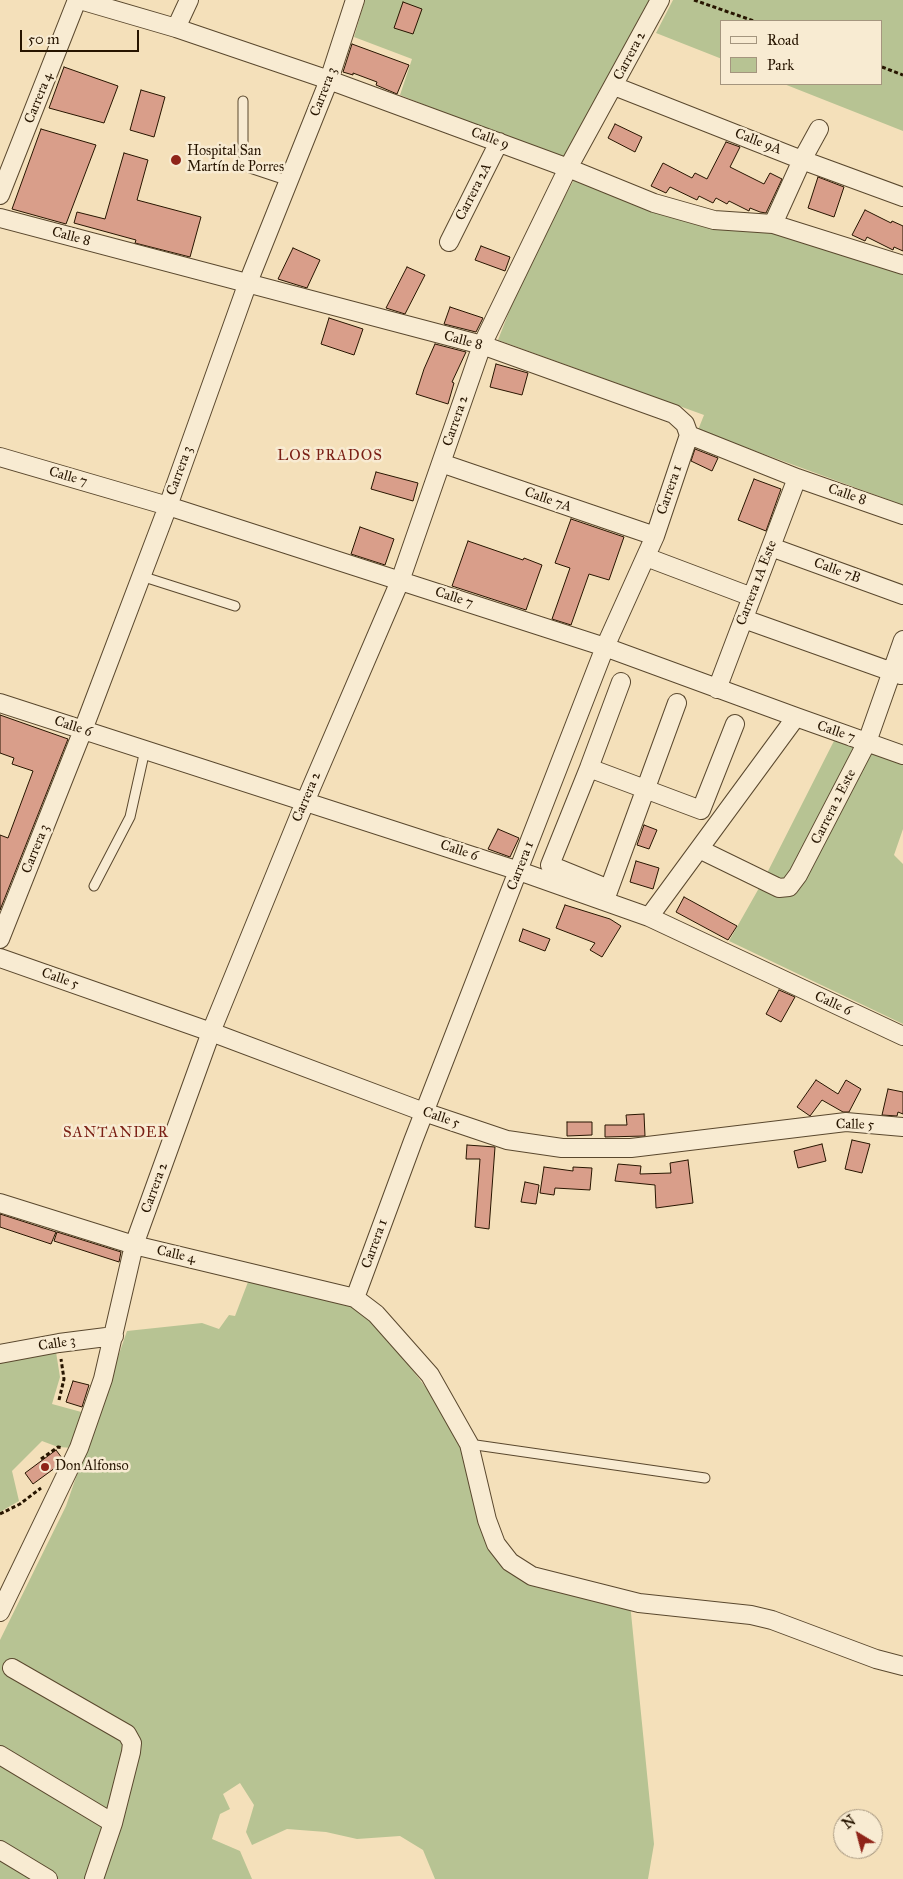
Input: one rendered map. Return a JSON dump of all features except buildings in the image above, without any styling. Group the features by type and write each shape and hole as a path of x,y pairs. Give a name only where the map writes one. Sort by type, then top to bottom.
{"street":[{"name":"Calle 9","path":"79,0 176,28 330,80 568,168 654,203 714,220 772,224 903,265"},
{"name":"Carrera 4","path":"0,195 79,0"},
{"path":"176,28 189,0"},
{"name":"Carrera 3","path":"0,939 83,730 168,506 247,284 330,80 354,0"},
{"name":"Carrera 2","path":"0,1612 78,1448 103,1379 134,1245 211,1032 305,802 400,581 482,345 568,168 660,0"},
{"name":"Calle 9A","path":"614,86 802,160 903,197"},
{"path":"772,224 819,129"},
{"name":"Carrera 2A","path":"449,242 499,142"},
{"name":"Calle 8","path":"0,218 482,345 674,414 685,424 689,435 797,478 903,515"},
{"name":"Carrera 1","path":"355,1298 424,1112 605,647 655,536 689,435"},
{"name":"Calle 7","path":"0,458 168,506 605,647 796,718 903,754"},
{"name":"Calle 7A","path":"441,463 655,536"},
{"name":"Carrera 1A Este","path":"717,688 797,478"},
{"name":"Calle 7B","path":"771,547 903,595"},
{"path":"646,557 752,597"},
{"path":"744,619 897,674"},
{"name":"Carrera 2 Este","path":"699,849 779,888 789,886 798,875 867,742 897,674 903,640"},
{"path":"621,682 550,865 607,895 677,703"},
{"name":"Calle 6","path":"0,703 519,870 607,895 894,1029 903,1036"},
{"path":"649,916 796,718"},
{"path":"589,768 702,810 735,724"},
{"name":"Calle 5","path":"0,958 211,1032 424,1112 507,1140 562,1148 631,1148 846,1122 903,1128"},
{"name":"Calle 4","path":"0,1203 134,1245 355,1298"},
{"path":"355,1298 376,1314 430,1375 469,1444 487,1520 496,1544 510,1562 532,1576 639,1603 751,1615 772,1620 876,1660 903,1666"},
{"name":"Calle 3","path":"0,1354 59,1343 114,1336"},
{"path":"12,1668 127,1734 132,1743 132,1752 94,1879"},
{"path":"0,1755 112,1823"},
{"path":"0,1850 48,1879"}],"lane":[{"path":"244,101 243,152 245,162 250,168 289,181"},
{"path":"141,576 235,606"},
{"path":"94,886 130,817 145,750"},
{"path":"469,1444 705,1478"}],"path":[{"path":"694,0 751,20"},
{"path":"883,67 903,74"},
{"path":"59,1343 64,1379 59,1400"},
{"path":"0,1514 20,1504 54,1479 64,1477"}],"green space":[{"path":"365,0 651,0 570,151 564,156 555,157 400,95 412,59 354,37"},
{"path":"673,0 903,0 903,131 787,85 883,85 883,20 720,20 720,58 656,33"},
{"path":"575,178 770,229 903,270 903,505 698,430 704,415 498,340 528,263"},
{"path":"838,733 903,758 903,829 894,855 903,864 903,1024 729,941 763,881"},
{"path":"248,1282 345,1303 370,1315 457,1428 488,1522 519,1572 630,1603 654,1844 648,1879 435,1879 423,1850 400,1836 357,1839 326,1832 287,1829 252,1845 246,1832 254,1805 240,1783 223,1794 230,1809 220,1814 212,1839 240,1851 252,1879 0,1879 0,1640 66,1506 127,1331 202,1323 219,1329 229,1315 235,1316"},
{"path":"56,1352 60,1377 52,1404 85,1413 73,1448 58,1447 42,1441 12,1471 19,1501 0,1512 0,1359"}],"place":[{"name":"Hospital San Martín de Porres","path":"176,160"},
{"name":"Don Alfonso","path":"45,1467"}],"district":[{"name":"LOS PRADOS","path":"330,456"},
{"name":"SANTANDER","path":"116,1133"}]}
